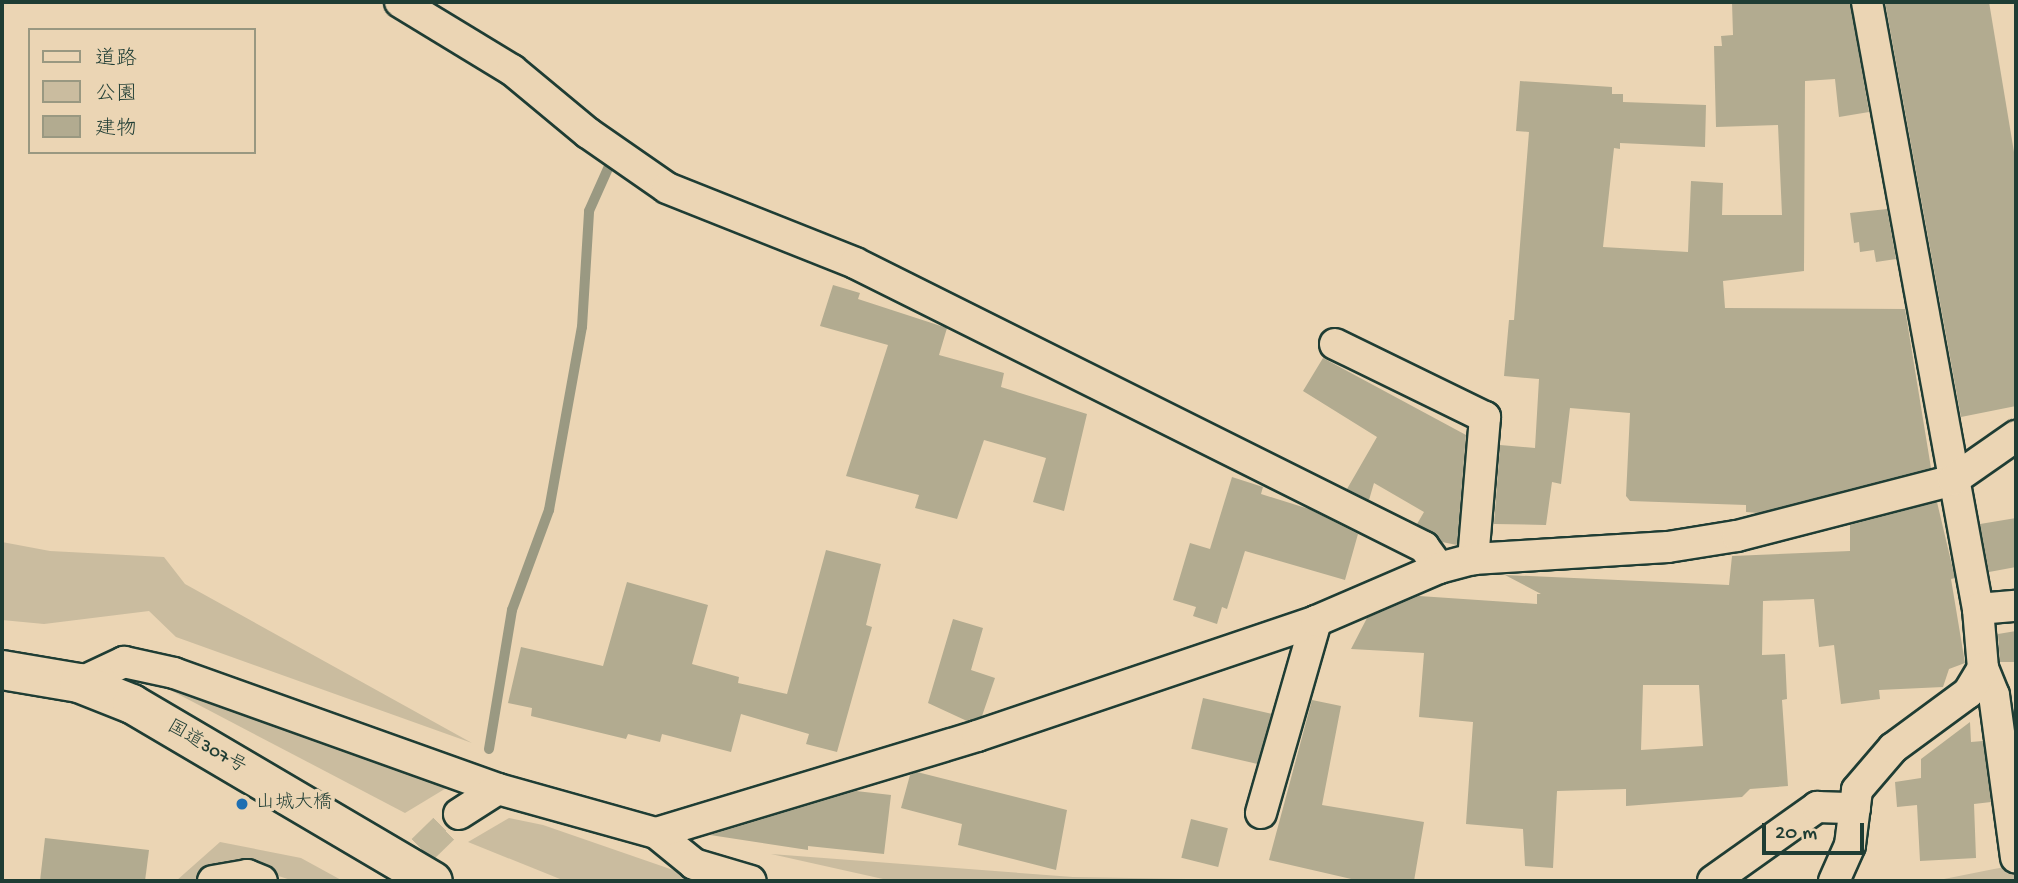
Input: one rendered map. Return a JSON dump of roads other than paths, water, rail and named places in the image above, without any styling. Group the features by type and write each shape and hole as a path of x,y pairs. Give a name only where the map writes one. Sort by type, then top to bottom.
{"highway":[{"name":"国道307号","path":"2,670 79,683 132,704 433,881"}],"street":[{"path":"400,2 512,70 587,133 667,188 855,263 1424,547 1439,568"},
{"path":"1867,2 1978,609 1983,668 1994,695 2016,858"},
{"path":"1335,344 1485,417 1473,559"},
{"path":"656,834 977,736 1316,621 1439,568 1473,559 1668,547 1737,536 1953,480 2016,436"},
{"path":"1978,609 2016,606"},
{"path":"1261,813 1316,621"},
{"path":"79,683 124,662 174,673 498,789 656,834 695,864 751,881"},
{"path":"1834,881 1850,845 1857,790 1893,748 1968,693 1983,668"},
{"path":"459,814 498,789"},
{"path":"1713,881 1817,807 1855,808"},
{"path":"213,881 247,875 262,881"}],"waterway":[{"path":"489,749 512,610 549,510 582,327 589,211 615,153"}],"tunnel":[{"path":"390,881 459,814"}],"place":[{"name":"山城大橋","path":"242,804"}]}
